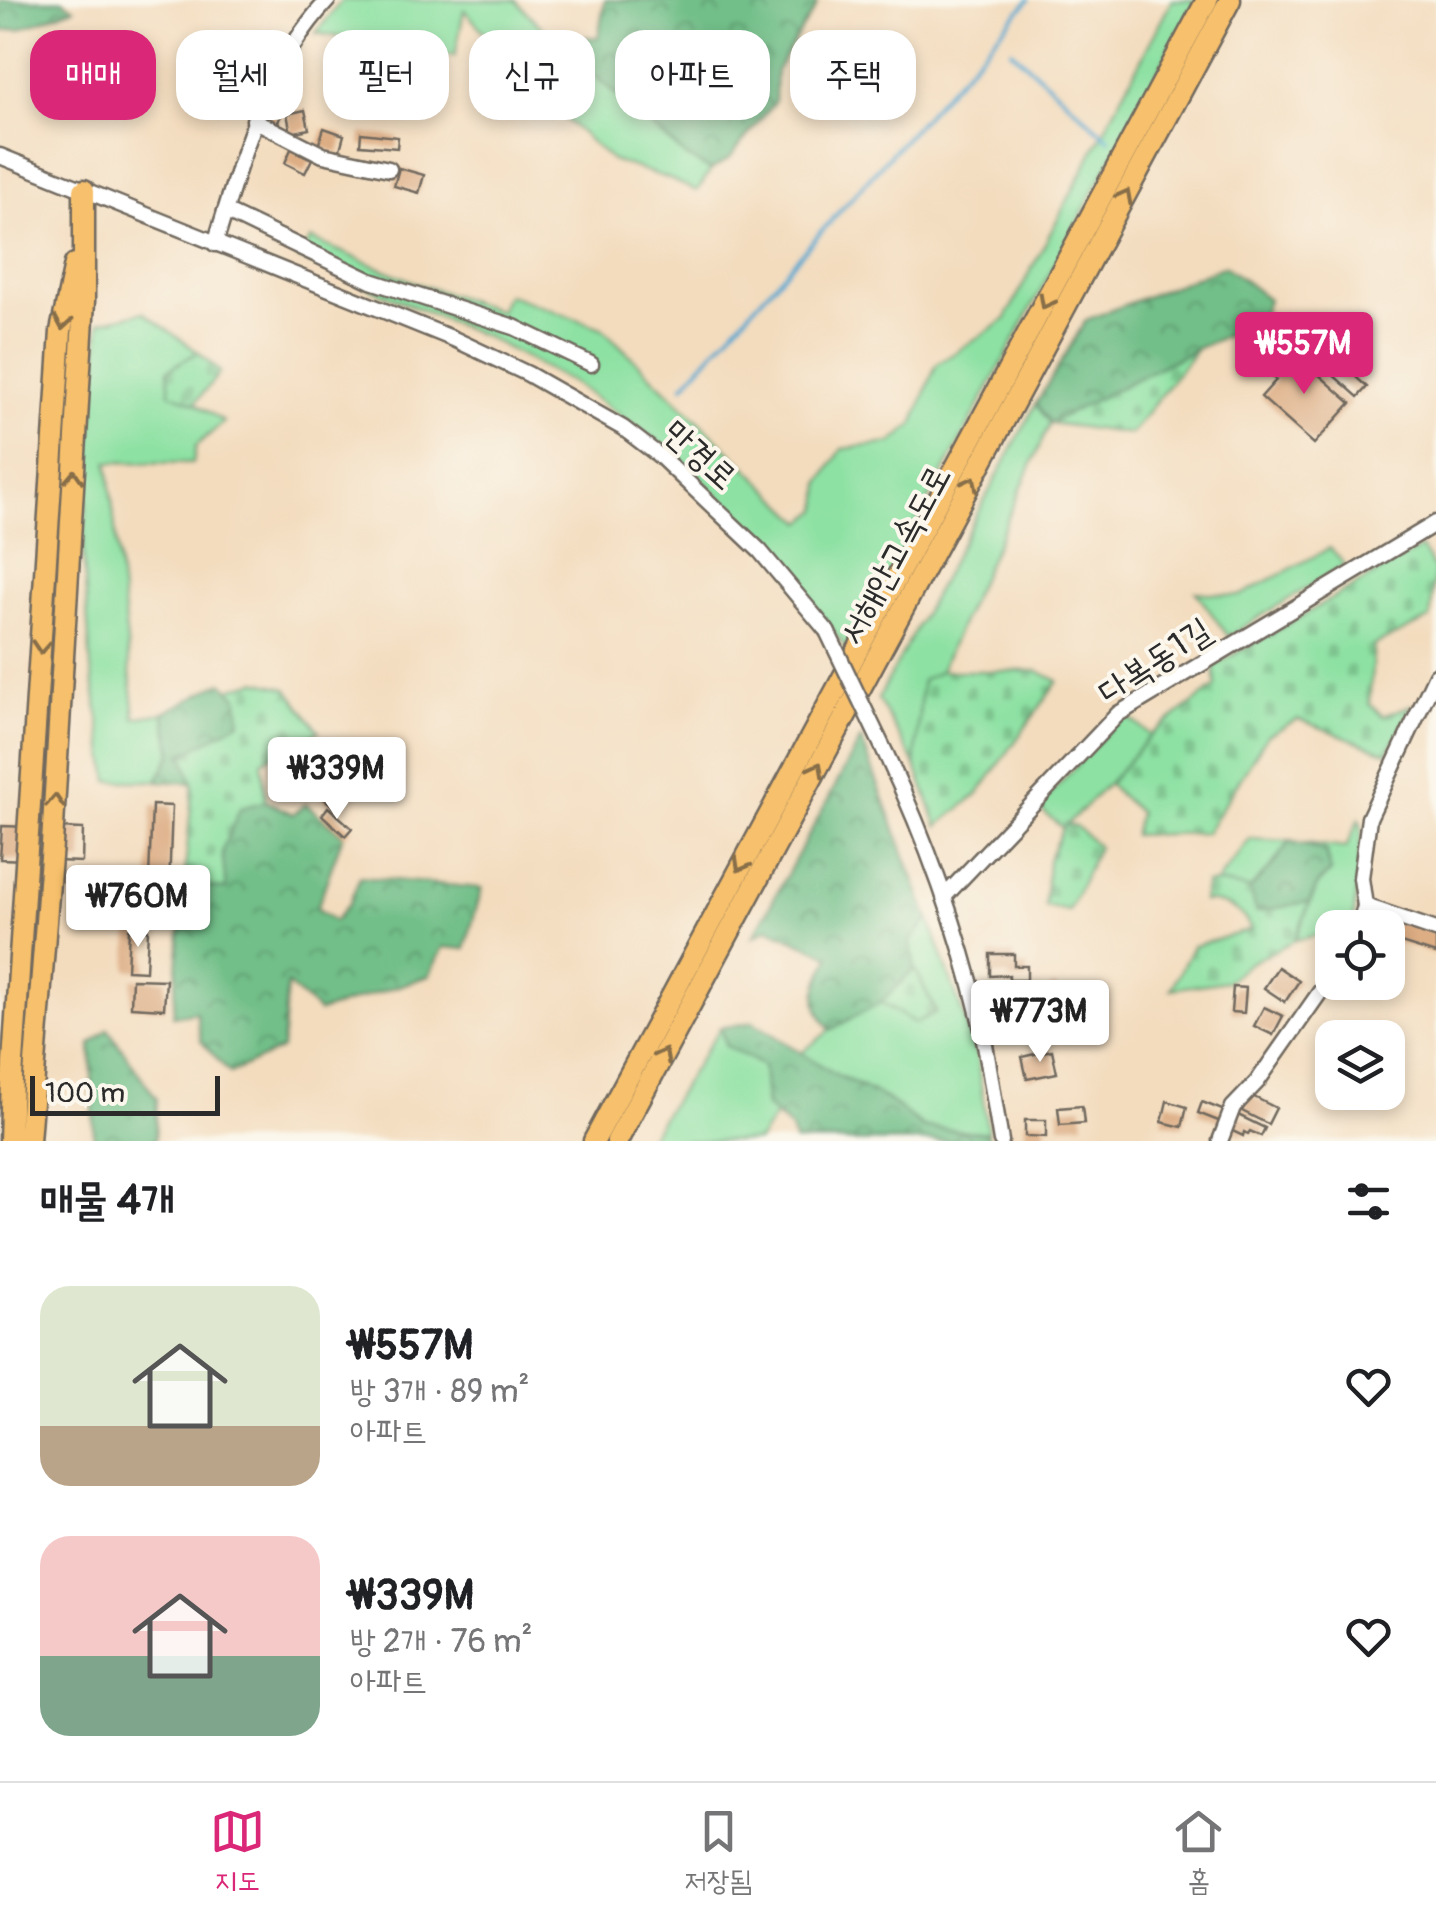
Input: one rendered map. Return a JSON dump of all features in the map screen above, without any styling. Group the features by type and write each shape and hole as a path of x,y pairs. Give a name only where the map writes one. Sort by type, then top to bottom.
{"highway":[{"name":"서해안고속도로","path":"594,1141 1206,0"},
{"name":"서해안고속도로","path":"617,1141 1230,0"},
{"path":"30,1141 83,321 84,190"},
{"path":"10,1141 61,331 83,228"}],"street":[{"path":"303,32 328,0"},
{"path":"214,244 254,120 323,155 389,169"},
{"name":"만경로","path":"0,156 454,339 528,374 623,428 661,456 760,551 826,632 912,810 944,897 980,1023 1000,1141"},
{"path":"225,212 371,282 514,326 592,364"},
{"path":"1431,526 1436,546"},
{"name":"다복동1길","path":"944,897 1118,714 1431,526"},
{"path":"1364,910 1361,878 1369,818 1436,675"},
{"path":"1365,906 1436,930"},
{"path":"1220,1141 1233,1108 1257,1082 1315,999"}],"green space":[{"path":"0,0 62,0 74,8 20,29 0,31"},
{"path":"342,0 515,0 544,30 482,30 464,10 455,56 449,55 449,30 316,33"},
{"path":"605,0 814,0 817,5 801,30 790,30 790,48 776,71 775,101 770,107 770,30 615,30 615,94 595,76"},
{"path":"1172,0 1196,0 848,651 774,553 678,456 576,385 486,337 298,258 311,239 421,285 499,311 507,294 602,328 803,522 819,510 821,482 842,449 891,443 913,425 936,365 1005,320"},
{"path":"595,76 615,94 615,120 645,120 687,157 711,170 697,191 611,160 566,120 595,120"},
{"path":"645,120 760,120 730,158 711,170 687,157"},
{"path":"1225,266 1268,299 1261,321 1193,350 1050,423 1036,404 1086,320"},
{"path":"143,312 198,352 168,370 170,393 195,403 224,422 196,446 193,463 108,462 135,718 164,713 172,753 157,781 109,781 91,669 83,550 100,322"},
{"path":"1196,349 1131,434 1050,423"},
{"path":"198,352 220,372 195,403 170,393 168,370"},
{"path":"1036,404 1050,423 940,671 922,681 915,764 878,699"},
{"path":"1330,548 1345,565 1228,636 1196,592 1239,596"},
{"path":"1421,548 1435,569 1430,619 1374,645 1369,704 1383,716 1412,705 1388,753 1298,719 1267,736 1206,833 1133,835 1139,813 1108,784 1151,735 1216,686 1214,666"},
{"path":"940,671 1038,671 1058,681 979,793 938,826 915,764 922,681"},
{"path":"256,681 287,688 319,731 262,761 266,801 240,808 222,851 226,889 184,884 193,783 183,755 240,722 238,698 229,689"},
{"path":"222,682 238,698 240,722 183,755 193,783 157,781 172,753 164,713"},
{"path":"1127,716 1151,735 1063,828 1041,810 1047,798 1106,733"},
{"path":"861,739 929,919 910,942 915,969 881,1002 830,1030 818,1011 816,994 830,956 768,928 753,937"},
{"path":"266,801 293,814 306,804 343,835 317,908 335,921 350,902 360,877 482,888 465,949 443,947 429,976 319,1012 287,984 282,1049 230,1073 201,1041 196,1012 173,1016 184,884 226,889 222,851 240,808"},
{"path":"1359,819 1362,828 1355,910 1315,910 1315,936 1295,940 1318,883 1331,872 1326,851 1305,843 1346,848"},
{"path":"1065,824 1076,826 1098,847 1069,911 1045,906 1048,860"},
{"path":"1250,839 1290,841 1250,889 1216,883"},
{"path":"1290,841 1326,851 1331,872 1318,883 1310,902 1255,913 1250,889"},
{"path":"1206,884 1250,889 1256,912 1310,902 1295,940 1248,964 1227,981 1171,989 1193,946 1251,930 1232,908 1203,901"},
{"path":"929,919 976,1051 988,1133 923,1127 887,1099 801,1053 830,1030 881,1002 915,1023 936,1012 915,969 909,942"},
{"path":"915,969 936,1012 915,1023 881,1002"},
{"path":"753,1022 835,1074 887,1099 923,1127 988,1133 988,1141 794,1141 791,1129 766,1106 763,1066 726,1046 720,1028"},
{"path":"720,1028 726,1046 764,1066 766,1106 776,1115 758,1141 648,1139"},
{"path":"108,1029 157,1099 155,1141 94,1141 91,1044"}],"building":[{"path":"303,110 309,129 291,133 288,120 303,120"},
{"path":"324,128 344,135 339,153 318,146"},
{"path":"361,133 398,137 397,148 360,145"},
{"path":"291,149 312,159 305,173 285,163"},
{"path":"399,168 424,175 419,193 394,186"},
{"path":"1324,348 1367,387 1358,397 1314,358"},
{"path":"1290,349 1351,403 1314,444 1261,397 1276,380 1269,374"},
{"path":"329,784 343,797 334,807 320,795"},
{"path":"152,805 172,806 169,888 183,889 174,902 148,901"},
{"path":"328,807 352,828 345,836 322,815"},
{"path":"2,826 83,829 82,862 0,859"},
{"path":"1405,923 1436,932 1436,954 1405,944"},
{"path":"129,929 148,930 146,971 127,970"},
{"path":"990,954 1014,954 1014,966 1027,966 1027,980 1009,980 1009,975 990,976"},
{"path":"1278,967 1299,981 1285,1002 1264,988"},
{"path":"132,979 166,980 164,1009 131,1007"},
{"path":"1055,985 1061,997 1034,1013 1028,1001"},
{"path":"1233,987 1246,988 1244,1013 1231,1012"},
{"path":"1079,1000 1093,1007 1086,1020 1077,1015 1074,1023 1063,1017 1068,1008 1074,1011"},
{"path":"1264,1007 1283,1016 1273,1035 1254,1026"},
{"path":"1052,1050 1057,1073 1027,1079 1022,1057"},
{"path":"1250,1095 1276,1108 1268,1124 1242,1111"},
{"path":"1167,1101 1187,1107 1182,1127 1162,1122"},
{"path":"1202,1102 1225,1111 1221,1122 1198,1113"},
{"path":"1082,1106 1084,1123 1060,1125 1058,1108"},
{"path":"1236,1114 1265,1128 1261,1136 1250,1131 1243,1136 1228,1129"},
{"path":"1025,1120 1046,1120 1046,1137 1025,1136"}],"waterway":[{"path":"683,386 1029,0"},
{"path":"1011,50 1109,139"}]}
